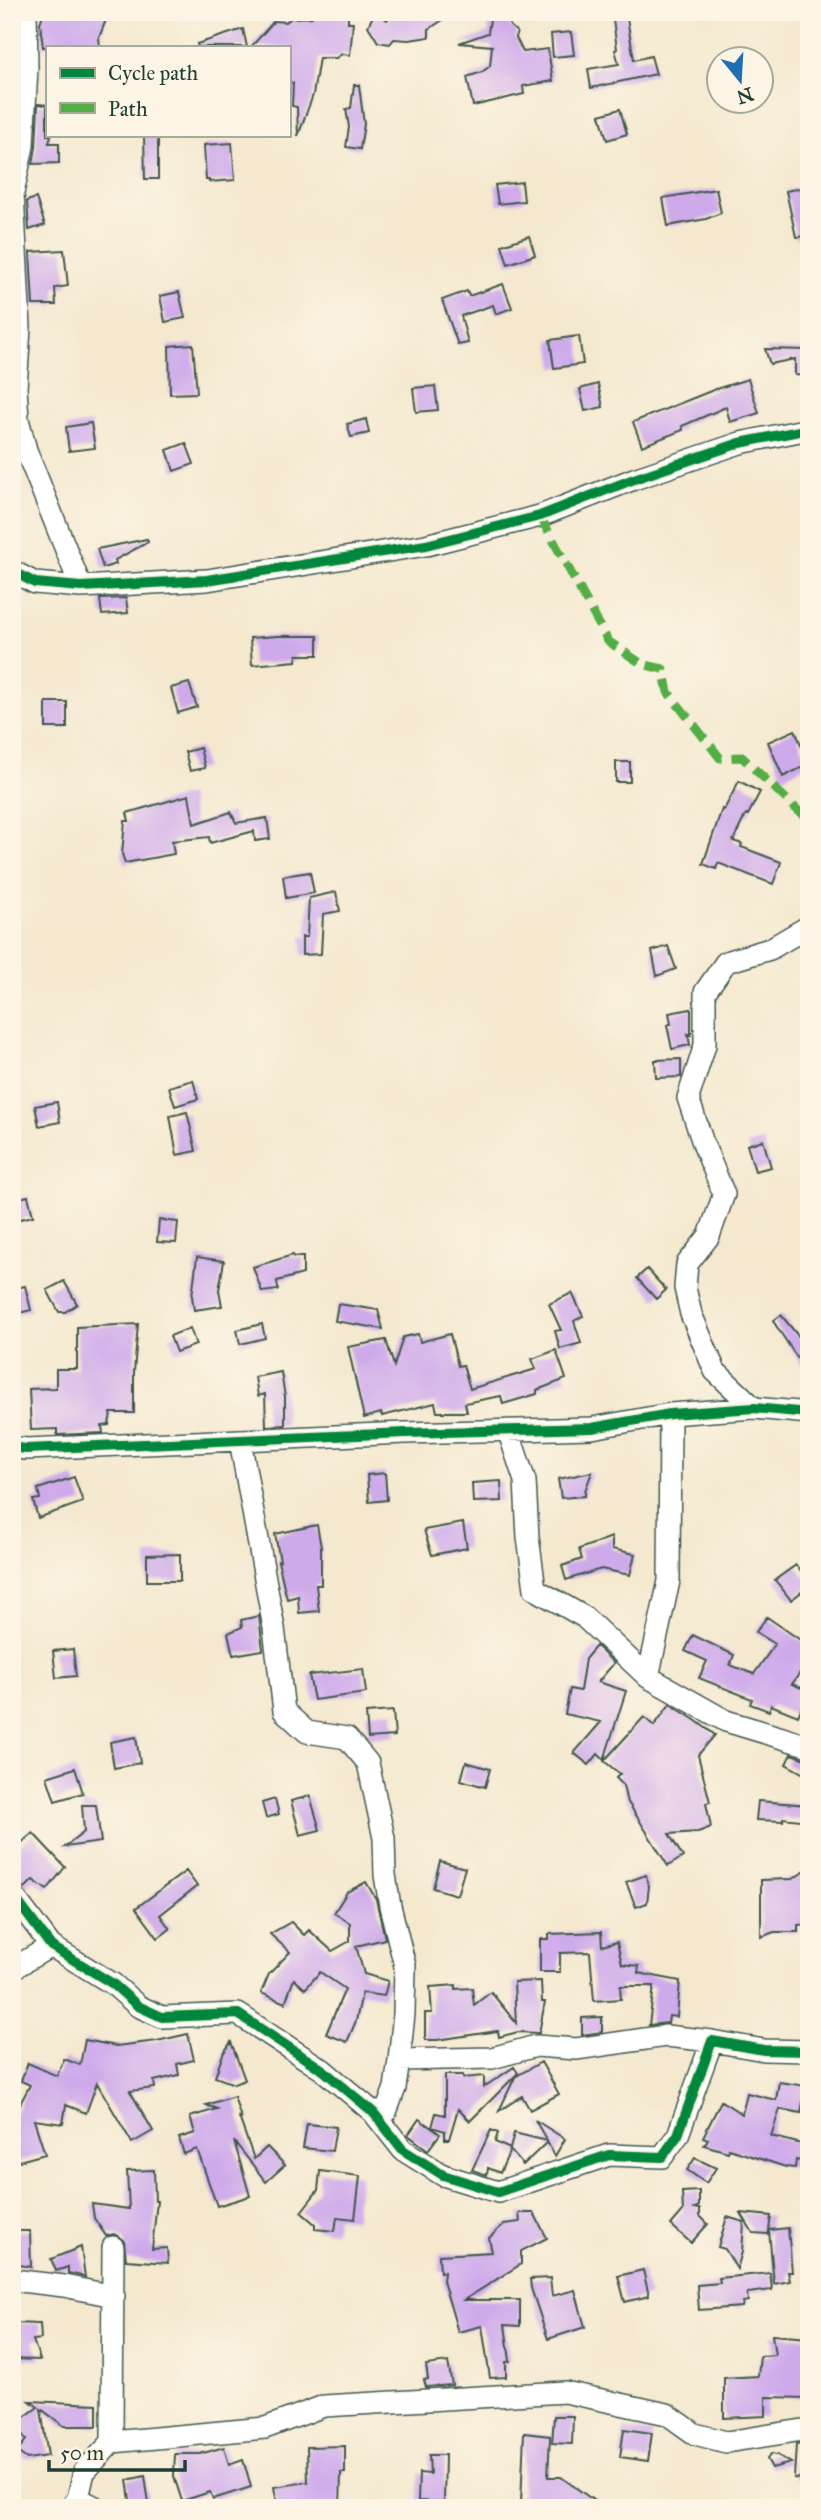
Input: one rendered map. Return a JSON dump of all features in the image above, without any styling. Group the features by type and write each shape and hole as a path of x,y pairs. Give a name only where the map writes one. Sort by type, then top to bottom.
{"street":[{"path":"26,12 27,67 23,146 13,193 20,328 16,388 18,419 26,450 81,587"},
{"path":"12,571 35,583 81,587 207,580 426,545 540,516 634,479 740,443 809,429"},
{"path":"754,1408 715,1371 691,1314 685,1288 687,1264 709,1236 724,1194 688,1098 705,1045 705,992 726,962 770,949 809,926"},
{"path":"12,1447 26,1449 592,1428 670,1414 754,1408 809,1413"},
{"path":"648,1677 669,1581 670,1414"},
{"path":"508,1430 525,1480 528,1537 535,1589 584,1617 648,1677 726,1721 809,1746"},
{"path":"240,1440 274,1628 284,1711 307,1731 347,1738 368,1763 384,1838 385,1875 390,1906 405,1966 404,2014 395,2088 386,2112 373,2112"},
{"path":"12,1894 51,1946 113,1984 138,2006 162,2017 238,2014 323,2070 373,2112 403,2150 443,2175 498,2192 609,2155 662,2157 678,2135 712,2041"},
{"path":"12,1969 51,1946"},
{"path":"399,2060 492,2059 536,2046 576,2049 666,2036 764,2050 809,2051"},
{"path":"112,2442 113,2247"},
{"path":"12,2280 64,2286 114,2296"},
{"path":"97,2508 75,2503 84,2472 112,2442 265,2428 324,2406 565,2392 667,2414 695,2434 726,2442 809,2429"}],"building":[{"path":"44,12 109,12 99,38 100,46 43,47 40,23"},
{"path":"348,12 348,22 353,22 350,55 319,58 313,95 298,136 297,107 292,106 290,46 252,46 274,21 286,22 291,18 312,17 312,14"},
{"path":"375,12 387,20 393,12 455,12 429,29 429,37 394,39 390,44 378,42 368,26"},
{"path":"612,12 626,12 634,60 651,56 656,74 591,88 588,69 619,64"},
{"path":"508,16 510,26 517,32 516,38 523,52 548,49 553,81 523,86 524,94 473,106 467,77 490,66 492,46 459,43 488,33 490,19"},
{"path":"243,29 247,46 198,46 197,44"},
{"path":"571,32 574,55 553,57 551,34"},
{"path":"354,85 359,85 364,124 360,149 346,147 349,127 346,109 351,108"},
{"path":"38,104 46,105 46,136 51,136 49,143 59,143 59,163 33,164"},
{"path":"620,109 627,134 607,140 600,115"},
{"path":"144,136 148,136 158,139 158,179 145,179"},
{"path":"232,143 235,180 209,182 206,180 204,145"},
{"path":"522,182 524,201 498,204 495,185"},
{"path":"809,186 809,236 796,237 786,191"},
{"path":"716,189 721,213 706,219 668,226 663,198"},
{"path":"36,198 45,225 29,230 27,201"},
{"path":"529,236 535,255 508,264 502,245"},
{"path":"64,250 68,286 55,288 56,305 33,305 30,252"},
{"path":"503,284 512,308 496,314 493,305 461,316 468,343 458,345 442,300 467,291 469,296"},
{"path":"179,292 185,318 165,322 160,296"},
{"path":"579,336 583,364 554,368 550,340"},
{"path":"193,344 197,393 170,394 169,346"},
{"path":"765,349 809,350 809,376 795,375 795,359 770,364"},
{"path":"748,379 759,413 730,422 726,407 682,426 683,430 642,446 633,422"},
{"path":"598,384 603,407 585,411 580,389"},
{"path":"435,386 438,410 416,412 413,388"},
{"path":"366,419 369,433 351,437 347,424"},
{"path":"91,423 95,448 69,451 66,427"},
{"path":"186,443 194,464 174,471 167,450"},
{"path":"147,539 148,542 115,560 116,564 103,568 97,549"},
{"path":"126,598 128,613 102,615 100,599"},
{"path":"318,636 318,655 297,655 296,661 252,665 250,638"},
{"path":"189,683 197,707 178,713 171,688"},
{"path":"46,702 67,702 67,728 46,728"},
{"path":"795,730 809,764 783,777 768,742"},
{"path":"200,748 205,768 190,771 185,752"},
{"path":"616,762 630,762 630,782 616,782"},
{"path":"739,781 760,792 733,841 742,844 741,847 781,862 773,884 718,863 716,869 703,864 722,809 724,810"},
{"path":"189,795 194,824 231,812 236,823 267,818 270,839 255,841 254,831 210,843 209,837 172,841 174,854 125,863 122,854 125,821 129,821 127,813"},
{"path":"310,872 314,893 286,898 283,876"},
{"path":"336,892 340,911 323,914 321,954 302,955 302,937 307,937 309,898"},
{"path":"668,946 676,969 657,976 652,951"},
{"path":"691,1009 691,1035 688,1034 690,1045 672,1049 667,1025 671,1024 669,1013"},
{"path":"681,1059 681,1077 656,1078 655,1060"},
{"path":"193,1080 198,1099 175,1106 169,1087"},
{"path":"57,1102 60,1122 39,1126 35,1106"},
{"path":"187,1112 196,1151 177,1155 170,1116"},
{"path":"763,1140 771,1167 755,1171 747,1145"},
{"path":"28,1196 33,1216 12,1221 12,1200"},
{"path":"159,1220 178,1222 176,1243 157,1242"},
{"path":"293,1255 303,1257 303,1274 277,1281 278,1290 262,1292 253,1267"},
{"path":"197,1257 224,1261 219,1290 222,1306 194,1310 192,1296"},
{"path":"647,1269 666,1290 656,1299 637,1278"},
{"path":"64,1281 77,1304 65,1312 59,1312 47,1290"},
{"path":"25,1286 31,1310 12,1315 12,1289"},
{"path":"572,1293 583,1316 574,1321 581,1343 560,1349 555,1331 561,1330 549,1304"},
{"path":"338,1304 378,1310 383,1329 335,1321"},
{"path":"781,1315 809,1349 809,1376 773,1321"},
{"path":"138,1324 134,1413 111,1413 109,1425 102,1426 103,1433 57,1435 57,1429 31,1430 29,1389 56,1388 56,1369 77,1369 77,1327"},
{"path":"262,1324 265,1338 240,1344 237,1330"},
{"path":"190,1328 196,1345 176,1352 170,1336"},
{"path":"418,1334 420,1342 450,1334 458,1366 463,1365 470,1389 536,1369 532,1359 556,1350 566,1379 537,1390 537,1394 503,1404 501,1396 465,1403 467,1412 437,1412 435,1403 364,1418 348,1347 386,1340 394,1366 403,1337"},
{"path":"281,1372 285,1397 285,1425 266,1426 265,1394 258,1396 255,1377"},
{"path":"592,1472 585,1496 561,1498 558,1479"},
{"path":"385,1473 387,1500 369,1502 367,1475"},
{"path":"74,1477 83,1502 38,1518 33,1500 40,1499 38,1489"},
{"path":"501,1481 502,1501 473,1502 472,1483"},
{"path":"463,1523 467,1548 432,1555 424,1530"},
{"path":"317,1525 321,1547 321,1585 316,1585 319,1611 299,1613 298,1596 287,1599 275,1534"},
{"path":"612,1537 612,1549 635,1554 630,1575 601,1569 566,1580 562,1566 582,1559 579,1549"},
{"path":"180,1554 180,1581 147,1581 147,1555"},
{"path":"796,1565 809,1586 791,1600 775,1580"},
{"path":"259,1616 263,1650 233,1655 228,1633 242,1627 241,1620"},
{"path":"767,1617 809,1646 809,1660 792,1684 809,1691 798,1716 771,1705 769,1711 750,1704 752,1699 699,1678 707,1661 685,1651 693,1635 734,1655 730,1665 754,1674 775,1644 756,1632"},
{"path":"596,1646 614,1663 598,1682 626,1691 604,1760 598,1754 589,1765 574,1753 601,1722 565,1714 570,1689 580,1691 585,1659"},
{"path":"73,1649 76,1676 56,1678 53,1651"},
{"path":"363,1669 366,1693 314,1700 309,1675"},
{"path":"670,1704 715,1735 698,1755 710,1802 706,1803 711,1827 698,1832 669,1834 683,1857 668,1866 626,1799 623,1785 616,1778 620,1774 604,1761 644,1717 654,1726"},
{"path":"393,1711 395,1736 368,1738 366,1713"},
{"path":"136,1737 140,1763 114,1768 110,1742"},
{"path":"791,1754 809,1760 804,1774 786,1764"},
{"path":"466,1762 490,1769 485,1787 461,1780"},
{"path":"75,1768 83,1793 55,1801 47,1777"},
{"path":"310,1796 320,1830 300,1835 291,1801"},
{"path":"275,1799 279,1814 266,1818 262,1803"},
{"path":"758,1801 809,1805 809,1821 783,1818 783,1821 756,1820"},
{"path":"82,1805 96,1805 101,1842 65,1847 84,1832"},
{"path":"33,1833 65,1867 47,1890 33,1880 24,1889 18,1882 12,1881 12,1875 21,1866 12,1851"},
{"path":"440,1861 465,1868 457,1895 433,1888"},
{"path":"809,1869 809,1924 798,1925 798,1932 774,1932 761,1937 761,1880 792,1879"},
{"path":"186,1871 197,1886 160,1915 170,1929 158,1938 136,1908"},
{"path":"646,1875 649,1886 647,1903 636,1907 626,1882"},
{"path":"366,1882 376,1899 385,1939 356,1946 364,1974 388,1981 384,1996 362,1993 356,2021 347,2042 326,2034 345,1989 320,1972 305,1989 294,1979 285,2003 261,1993 269,1974 290,1952 270,1934 291,1922 304,1935 309,1930 332,1951 350,1941 350,1923 334,1913 347,1892"},
{"path":"601,1932 602,1946 617,1942 622,1964 639,1966 638,1973 680,1981 677,2017 669,2016 668,2023 649,2025 654,1986 620,1986 621,1999 594,2001 590,1952 560,1953 560,1972 540,1972 540,1939 549,1939 549,1934"},
{"path":"541,1981 542,2002 545,2002 539,2033 518,2032 499,2037 498,2031 425,2040 425,2013 432,2013 430,1987 456,1985 456,1989 472,1988 474,2005 491,1992 516,2023 514,1982"},
{"path":"602,2017 602,2032 582,2035 582,2018"},
{"path":"188,2034 194,2060 177,2064 179,2075 154,2081 155,2088 130,2091 153,2131 132,2143 97,2083 86,2113 66,2105 63,2124 34,2120 45,2154 12,2163 12,2119 30,2085 21,2081 28,2063 57,2076 64,2059 80,2065 85,2040 116,2046"},
{"path":"231,2042 245,2080 234,2084 215,2077 223,2054"},
{"path":"541,2062 559,2094 530,2110 522,2096 499,2111 515,2077"},
{"path":"514,2067 518,2073 470,2121 458,2109 449,2139 445,2139 445,2131 432,2127 436,2113 445,2115 445,2075 463,2075 463,2078 484,2076 484,2087"},
{"path":"779,2082 806,2086 801,2113 780,2109 771,2136 809,2146 809,2163 796,2160 795,2168 786,2167 729,2149 728,2152 704,2145 708,2139 703,2137 721,2101 742,2114 747,2093 776,2100"},
{"path":"234,2096 254,2159 267,2147 285,2165 266,2182 234,2141 250,2196 217,2206 197,2149 184,2154 179,2138 195,2133 190,2117 217,2109 206,2105"},
{"path":"419,2119 440,2134 428,2150 408,2135"},
{"path":"535,2120 565,2139 555,2156 547,2142 523,2165 510,2150 500,2173 488,2168 487,2175 472,2170 491,2130 498,2133 495,2142 510,2149 514,2133 547,2141"},
{"path":"307,2124 336,2127 332,2151 303,2148"},
{"path":"695,2158 716,2168 706,2183 687,2170"},
{"path":"154,2170 157,2201 152,2249 167,2248 168,2263 126,2260 124,2240 114,2234 106,2236 94,2218 92,2204 129,2209 127,2171"},
{"path":"320,2171 360,2176 355,2219 337,2217 335,2231 315,2229 315,2224 301,2212 318,2190"},
{"path":"699,2191 699,2206 695,2208 700,2209 700,2216 708,2224 691,2243 671,2225 683,2211 682,2192"},
{"path":"519,2213 534,2213 547,2238 521,2251 521,2264 464,2300 520,2300 520,2326 505,2325 510,2361 506,2362 506,2377 490,2378 482,2326 458,2332 443,2281 444,2272 440,2272 439,2255 492,2252 489,2238 504,2224 520,2222"},
{"path":"741,2213 771,2216 769,2230 788,2228 792,2272 788,2272 790,2281 774,2284 769,2231 768,2234 753,2233"},
{"path":"727,2217 744,2222 742,2252 737,2269 725,2249 718,2247"},
{"path":"13,2231 30,2231 31,2267 14,2264"},
{"path":"81,2247 85,2277 68,2273 68,2267 56,2271 51,2259"},
{"path":"643,2270 649,2296 625,2302 618,2276"},
{"path":"770,2273 772,2290 747,2293 748,2301 743,2302 742,2307 699,2310 697,2285 720,2283 719,2278"},
{"path":"550,2278 552,2296 575,2290 585,2327 548,2339 530,2279"},
{"path":"12,2323 40,2324 41,2339 33,2340 40,2360 12,2359"},
{"path":"772,2335 809,2338 809,2398 766,2397 766,2416 724,2418 724,2378 758,2376 760,2356 775,2355"},
{"path":"448,2362 452,2385 426,2387 426,2365"},
{"path":"30,2401 97,2404 97,2426 64,2426 41,2409 48,2456 27,2459 17,2452 26,2440 15,2424 38,2407"},
{"path":"554,2416 573,2416 572,2444 552,2443"},
{"path":"624,2429 652,2433 648,2461 620,2457"},
{"path":"524,2433 550,2436 548,2477 561,2477 597,2503 521,2503"},
{"path":"809,2442 809,2479 794,2478 796,2444"},
{"path":"345,2446 345,2473 341,2473 340,2508 278,2508 274,2487 308,2482 307,2447"},
{"path":"224,2447 229,2465 243,2460 251,2487 213,2499 210,2492 182,2501 174,2476 175,2454 200,2454"},
{"path":"771,2454 791,2463 772,2468 767,2459"},
{"path":"429,2455 445,2455 444,2502 418,2501 419,2473 430,2474"},
{"path":"145,2476 149,2504 131,2507 127,2480"}],"marked path":[{"path":"540,516 608,641 642,664 663,669 668,692 720,758 742,757 809,821"}],"cycle path":[{"path":"12,571 35,583 81,587 207,580 426,545 540,516 634,479 740,443 809,429"},
{"path":"12,1447 26,1449 592,1428 670,1414 754,1408 809,1413"},
{"path":"12,1894 51,1946 113,1984 138,2006 162,2017 238,2014 323,2070 373,2112 403,2150 443,2175 498,2192 609,2155 662,2157 678,2135 712,2041 764,2050 809,2051"}]}
